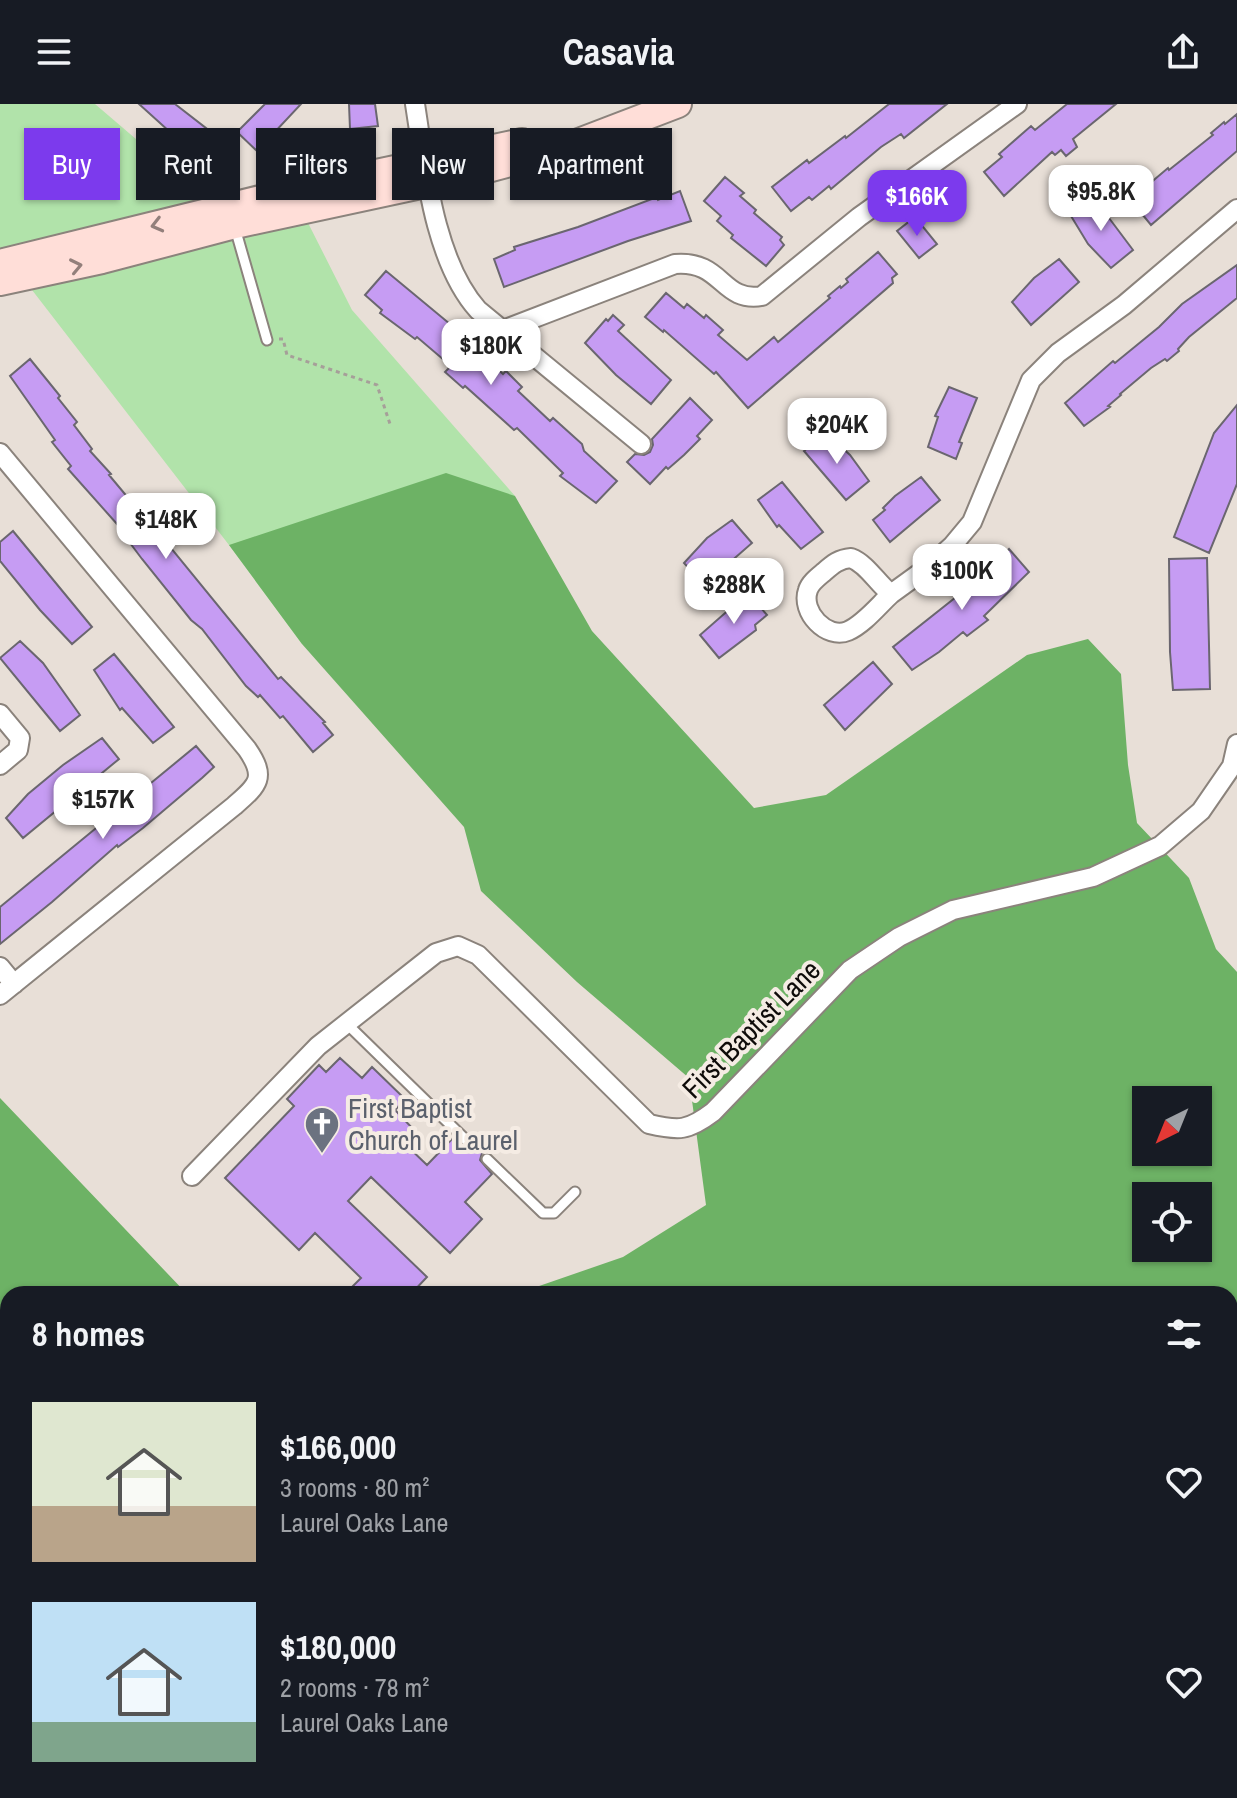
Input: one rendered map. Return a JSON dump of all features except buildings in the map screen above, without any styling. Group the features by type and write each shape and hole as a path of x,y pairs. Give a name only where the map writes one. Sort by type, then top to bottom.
{"main road":[{"path":"494,151 644,104"},
{"path":"494,161 558,150 678,104"},
{"path":"0,263 392,181"},
{"path":"0,282 102,260 234,216"}],"street":[{"path":"415,104 419,128"},
{"path":"503,330 675,264 703,267 736,294 762,296 859,217 1017,104"},
{"path":"433,200 453,276 478,310 641,444"},
{"path":"891,594 859,561 851,558 840,559 828,568 808,587 806,596 815,620 825,628 844,633 952,546 972,522 1031,380 1058,353 1124,305 1237,209"},
{"path":"0,453 247,749 254,759 258,775 255,787 234,806 7,990 0,967"},
{"path":"0,714 20,738 18,750 0,765"},
{"name":"First Baptist Lane","path":"192,1176 318,1046 436,953 458,946 478,955 649,1124 674,1130 693,1126 713,1112 850,970 899,937 953,910 1093,877 1160,846 1201,811 1235,767 1237,744"}],"lane":[{"path":"234,216 267,340"},
{"path":"347,1024 469,1143"},
{"path":"487,1159 543,1213 554,1213 575,1192"}],"path":[{"path":"267,340 283,339 287,355 377,385 390,424"}],"green space":[{"path":"0,104 95,104 136,139 136,200 207,200 219,210 0,263"},
{"path":"302,211 352,310 515,496 302,644 22,277"},
{"path":"446,473 515,496 592,631 754,808 826,795 1027,655 1088,639 1121,674 1128,765 1137,823 1189,878 1216,949 1237,972 1237,1286 539,1286 623,1257 706,1205 689,1078 577,982 481,891 464,827 302,644 229,545"},
{"path":"0,1098 179,1286 0,1286"}],"place":[{"name":"First Baptist Church of Laurel","path":"322,1155"}]}
